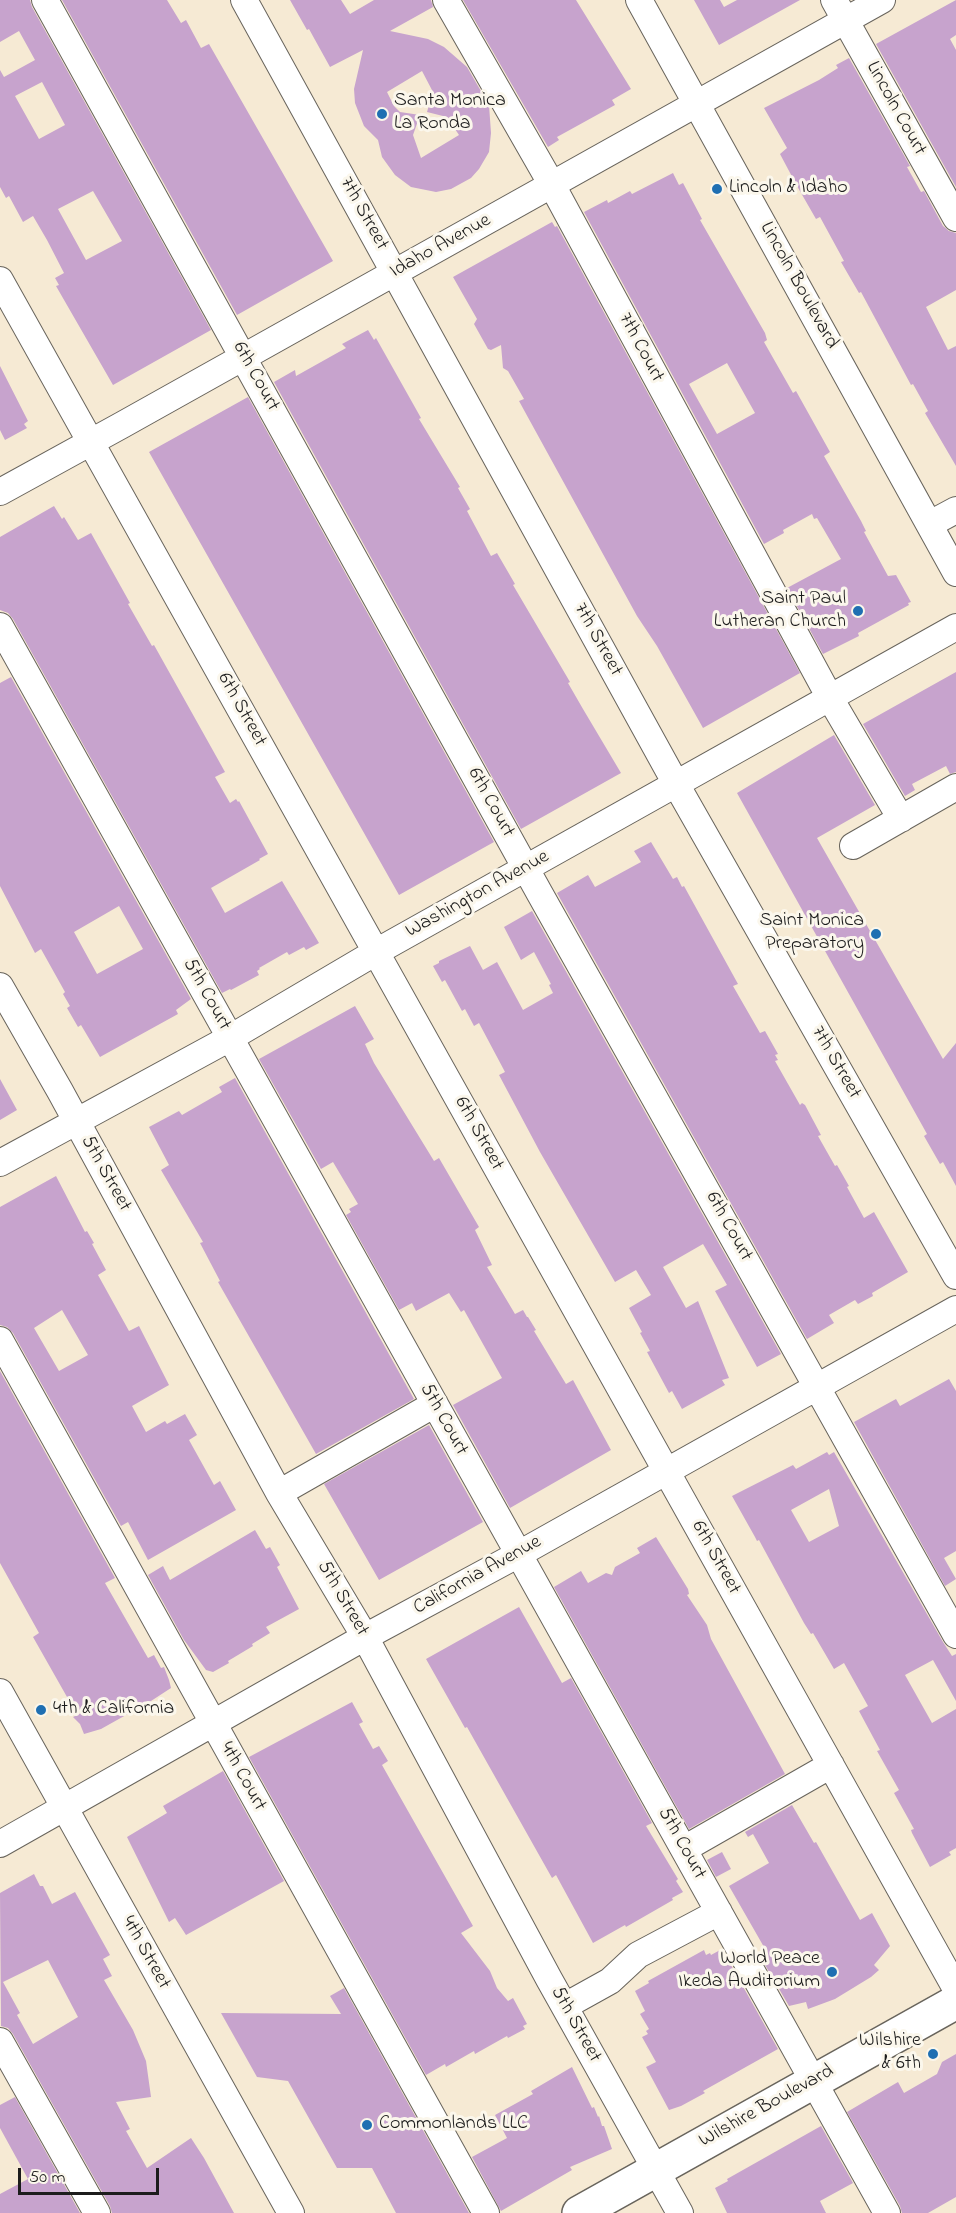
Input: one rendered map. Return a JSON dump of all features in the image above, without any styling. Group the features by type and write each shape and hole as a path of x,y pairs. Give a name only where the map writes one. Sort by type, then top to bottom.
{"main road":[{"name":"Wilshire Boulevard","path":"579,2213 956,2002"}],"street":[{"name":"6th Court","path":"45,0 526,868 956,1635"},
{"name":"7th Street","path":"244,0 396,272 676,784 956,1276"},
{"name":"7th Court","path":"446,0 552,185 830,698 901,819"},
{"name":"Lincoln Boulevard","path":"639,0 930,524 953,561"},
{"name":"Idaho Avenue","path":"0,492 696,104 840,10 882,0"},
{"name":"Lincoln Court","path":"840,10 956,218"},
{"name":"6th Street","path":"0,279 956,1989"},
{"path":"930,524 956,510"},
{"name":"5th Court","path":"0,626 887,2213"},
{"name":"Washington Avenue","path":"0,1163 230,1038 376,952 956,627"},
{"path":"853,846 956,787"},
{"name":"5th Street","path":"0,986 279,1493 365,1638 680,2213"},
{"name":"California Avenue","path":"0,1844 956,1309"},
{"name":"4th Court","path":"0,1340 486,2213"},
{"path":"279,1493 435,1404"},
{"name":"4th Street","path":"0,1692 291,2213"},
{"path":"684,1849 831,1765"},
{"path":"565,2006 610,1981 638,1955 719,1912"},
{"path":"0,2041 97,2213"}],"building":[{"path":"0,0 30,0 211,330 113,385 56,286 59,285 55,278 64,273 47,240 33,216 23,222 9,196 6,198 0,187 0,70 4,77 35,60 19,31 0,42","holes":["42,82 65,125 39,139 15,96","93,191 122,241 86,260 58,209"]},
{"path":"62,0 167,0 181,23 186,20 201,48 209,44 333,261 237,315"},
{"name":"Santa Monica La Ronda","path":"290,0 341,0 350,14 374,0 431,0 433,7 390,31 428,39 444,47 467,67 489,105 491,133 489,152 479,169 471,178 451,189 436,192 411,187 395,175 382,157 378,140 364,126 355,103 354,89 363,50 330,67 309,29 307,30","holes":["422,71 433,92 427,112 447,117 459,135 421,158 413,135 420,115 400,112 387,92"]},
{"path":"463,0 576,0 631,89 612,100 615,105 557,137 559,140 548,147"},
{"path":"694,0 720,0 724,7 737,0 800,0 719,45"},
{"path":"956,0 956,35 950,39 956,50 956,187 876,44"},
{"path":"849,58 910,166 907,167 921,192 924,191 943,226 956,233 956,290 926,307 948,350 956,346 956,466 925,413 928,411 913,384 911,385 861,292 859,293 841,262 844,261 820,217 816,219 797,186 780,154 787,148 764,108 819,80 838,68 836,65"},
{"path":"673,173 679,185 683,183 702,219 700,220 765,333 767,340 764,342 793,393 796,391 830,452 824,456 861,521 866,531 864,532 888,576 896,575 911,602 858,633 859,636 823,654 787,588 841,559 817,518 814,519 812,514 783,530 784,533 764,544 584,212 630,191 632,194","holes":["727,363 755,413 717,434 689,384"]},
{"path":"552,222 555,227 557,226 800,673 703,728 657,646 637,616 519,401 524,399 508,371 503,368 501,345 491,350 488,349 474,324 477,319 453,277"},
{"path":"368,330 374,340 376,338 421,418 419,419 460,487 458,488 470,509 467,511 491,556 497,553 515,584 513,585 570,682 568,683 621,773 521,829 274,382 295,370 296,376 346,348 342,344"},
{"path":"0,366 28,421 24,424 27,428 5,440 0,430"},
{"path":"248,397 494,842 399,895 149,452"},
{"path":"54,506 62,519 64,517 78,540 91,533 130,603 128,604 152,646 154,645 225,772 215,777 230,803 236,799 239,801 268,854 211,888 225,913 282,881 319,943 306,950 304,947 289,955 287,952 259,968 257,971 259,975 231,990 222,993 13,619 8,613 0,610 0,537"},
{"path":"956,672 956,772 950,774 946,766 912,784 915,790 905,796 863,724"},
{"path":"11,677 191,999 176,1010 178,1014 100,1057 81,1025 78,1027 67,1008 70,1006 63,994 65,992 41,949 35,953 0,886 0,683","holes":["119,906 143,949 97,974 74,932"]},
{"path":"834,735 875,805 817,838 943,1059 956,1043 956,1186 943,1162 940,1164 924,1136 927,1134 737,793"},
{"path":"651,842 673,879 677,877 682,887 684,886 738,984 733,986 760,1033 765,1031 778,1054 775,1055 778,1060 775,1061 800,1105 802,1103 805,1105 821,1135 818,1136 849,1186 847,1187 864,1218 874,1212 908,1272 872,1293 873,1296 858,1304 855,1300 829,1315 834,1323 807,1339 557,893 588,875 595,887 641,862 634,851"},
{"path":"532,911 781,1354 757,1367 715,1291 727,1285 703,1244 663,1267 686,1308 698,1301 729,1378 722,1380 725,1385 682,1409 672,1391 669,1393 647,1352 650,1351 629,1308 651,1295 636,1270 615,1282 540,1152 499,1075 505,1072 479,1023 474,1026 465,1009 462,1011 445,980 442,982 433,966 470,946 483,970 497,962 523,1010 553,993 549,985 551,984 534,952 521,960 504,927"},
{"path":"355,1006 374,1039 365,1044 374,1063 434,1161 439,1158 479,1227 475,1230 492,1265 487,1267 515,1314 523,1310 528,1317 566,1384 573,1380 611,1450 510,1508 453,1405 502,1378 464,1310 461,1312 449,1293 416,1311 412,1303 399,1310 346,1215 351,1212 349,1209 358,1204 333,1162 321,1169 259,1059"},
{"path":"235,1078 414,1399 316,1454 218,1282 220,1281 200,1243 203,1242 161,1170 169,1165 149,1127 179,1111 182,1115 222,1092 219,1087"},
{"path":"0,1079 17,1110 0,1120"},
{"path":"56,1176 85,1232 87,1231 94,1243 92,1244 106,1270 98,1275 129,1331 139,1326 169,1385 132,1406 146,1432 165,1421 167,1424 185,1414 197,1435 189,1440 214,1485 220,1481 236,1510 148,1560 128,1522 121,1526 13,1333 7,1327 0,1325 0,1207","holes":["62,1310 88,1355 59,1371 34,1328"]},
{"path":"0,1371 115,1578 105,1583 148,1658 154,1655 161,1668 164,1667 171,1688 101,1729 84,1734 80,1724 73,1717 83,1712 71,1704 33,1637 39,1633 0,1563"},
{"path":"949,1379 956,1391 956,1551 944,1558 956,1579 945,1586 854,1422 896,1399 900,1406"},
{"path":"429,1425 483,1522 379,1580 324,1484"},
{"path":"827,1452 829,1455 834,1452 943,1642 952,1656 956,1654 956,1701 933,1660 905,1675 932,1723 956,1709 956,1848 949,1852 951,1855 930,1867 912,1833 911,1830 914,1829 894,1793 899,1790 877,1751 880,1750 859,1711 868,1706 844,1663 834,1669 813,1633 811,1634 732,1496 793,1465 796,1469","holes":["829,1489 839,1526 809,1542 791,1510"]},
{"path":"255,1530 266,1549 270,1547 280,1565 277,1567 299,1609 266,1627 270,1633 228,1661 229,1663 213,1672 206,1670 184,1640 148,1575 163,1566 170,1580"},
{"path":"656,1537 688,1589 689,1594 687,1595 707,1625 711,1639 785,1774 689,1829 554,1587 581,1571 588,1583 606,1573 612,1575 615,1567 640,1553 637,1548"},
{"path":"519,1607 562,1683 571,1678 652,1823 646,1826 678,1879 676,1881 683,1892 626,1927 625,1925 593,1943 556,1875 552,1878 426,1659"},
{"path":"352,1702 363,1722 359,1724 373,1749 379,1746 388,1761 382,1765 473,1926 461,1933 490,1971 497,1988 508,2001 513,1998 527,2024 523,2026 525,2029 508,2038 507,2036 475,2054 474,2051 426,2075 249,1757"},
{"path":"223,1771 284,1881 186,1935 175,1918 169,1922 127,1837 167,1813 163,1806"},
{"path":"792,1805 814,1843 816,1842 860,1920 872,1913 890,1946 874,1965 879,1970 871,1977 835,1999 808,2009 806,2002 789,2006 761,1958 768,1954 729,1886 769,1863 753,1834 748,1837 745,1832"},
{"path":"722,1852 731,1869 716,1877 707,1860"},
{"path":"34,1874 52,1904 75,1892 110,1955 103,1959 112,1976 104,1980 133,2030 146,2061 151,2097 116,2102 130,2129 126,2131 147,2168 191,2138 234,2213 112,2213 13,2034 8,2028 1,2026 0,1893","holes":["48,1960 78,2017 33,2044 17,2015 20,2013 3,1982"]},
{"path":"722,1949 778,2049 703,2091 705,2093 669,2110 646,2067 656,2062 642,2037 648,2034 646,2031 649,2029 640,2014 645,2011 635,1991 649,1983 648,1981 704,1950 706,1955 710,1953 711,1955"},
{"name":"Commonlands LLC","path":"344,1988 469,2213 396,2213 372,2168 337,2168 288,2081 257,2077 221,2013 341,2014 330,1996"},
{"path":"956,2054 956,2197 928,2213 902,2213 847,2112 898,2082 904,2093 937,2074 942,2062"},
{"path":"572,2067 592,2108 594,2107 604,2126 612,2149 570,2167 572,2170 501,2211 472,2157 507,2138 495,2115 533,2094 531,2091"},
{"path":"15,2097 80,2213 0,2213 0,2194 28,2179 0,2128 0,2105"},
{"path":"821,2126 853,2183 820,2201 826,2213 727,2213 715,2188"}],"place":[{"name":"Santa Monica La Ronda","path":"382,114"},
{"name":"Lincoln & Idaho","path":"717,189"},
{"name":"Saint Paul Lutheran Church","path":"858,611"},
{"name":"Saint Monica Preparatory","path":"876,934"},
{"name":"4th & California","path":"41,1710"},
{"name":"World Peace Ikeda Auditorium","path":"832,1972"},
{"name":"Wilshire & 6th","path":"933,2054"},
{"name":"Commonlands LLC","path":"367,2125"}]}
